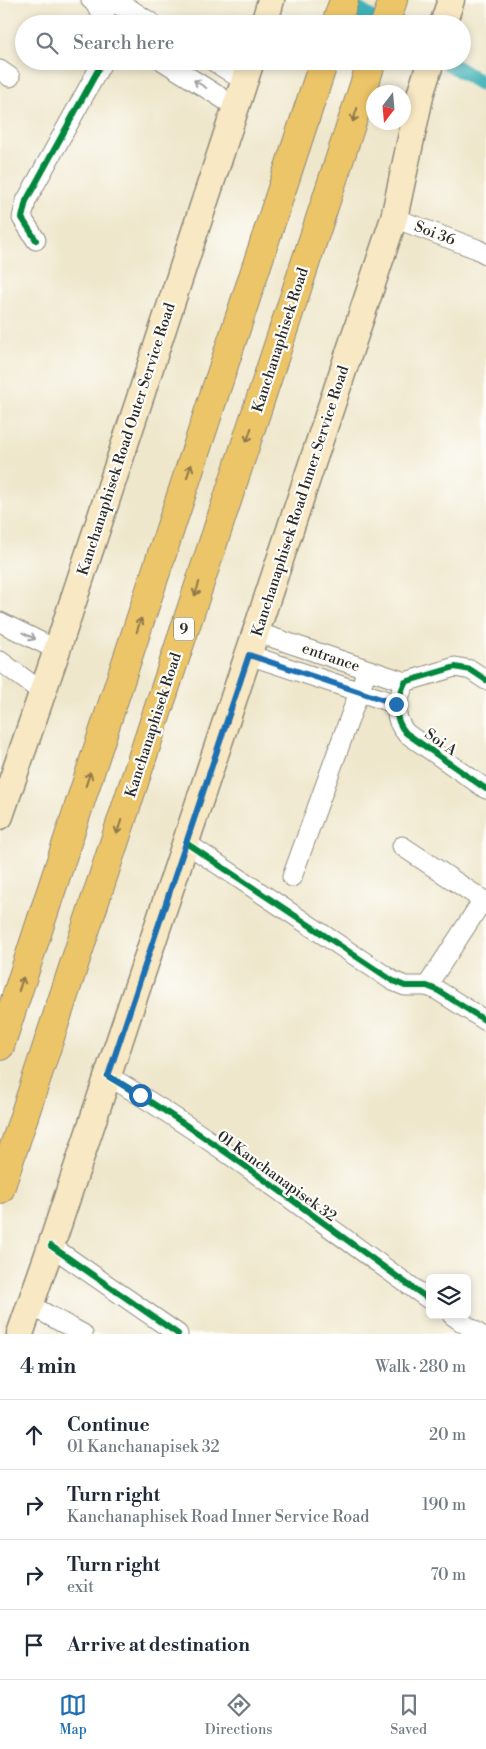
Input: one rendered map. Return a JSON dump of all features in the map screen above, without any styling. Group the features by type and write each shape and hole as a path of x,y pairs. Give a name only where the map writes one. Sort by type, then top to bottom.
{"highway":[{"path":"339,15 344,0"},
{"path":"388,15 393,0"},
{"path":"0,1046 321,70"},
{"name":"Kanchanaphisek Road","path":"0,1190 369,70"}],"main road":[{"path":"267,15 271,0"},
{"name":"Kanchanaphisek Road Inner Service Road","path":"20,1334 394,218 421,92 428,70"},
{"name":"Kanchanaphisek Road Outer Service Road","path":"0,816 58,650 248,71"}],"street":[{"path":"92,0 103,15"},
{"path":"92,0 130,9 139,15"},
{"path":"36,240 22,218 22,211 98,70"},
{"path":"177,70 236,108"},
{"name":"Soi 36","path":"394,218 483,250"},
{"path":"0,622 58,650"},
{"path":"252,644 360,692 396,704 405,682 455,667 471,670 486,680"},
{"name":"entrance","path":"252,644 367,670 405,682"},
{"path":"0,661 42,692"},
{"path":"292,877 367,670"},
{"name":"Soi A","path":"396,704 399,726 406,733 486,789"},
{"path":"186,843 394,981 405,986 428,986 445,994 486,1021"},
{"path":"402,846 485,901 428,986"},
{"name":"01 Kanchanapisek 32","path":"108,1076 140,1095 247,1168 426,1297"},
{"path":"51,1246 178,1334"},
{"path":"30,1305 83,1334"},
{"path":"458,1319 479,1334"}],"waterway":[{"path":"341,0 366,15"},
{"path":"460,70 486,86"}],"cycle path":[{"path":"36,240 22,218 26,201 98,70"},
{"path":"486,680 471,670 455,667 405,682 397,708 398,721 406,733 486,789"},
{"path":"186,843 393,981 405,986 427,986 437,990 486,1021"},
{"path":"108,1076 191,1128 426,1297"},
{"path":"51,1246 178,1334"}],"route":[{"path":"140,1095 108,1076 249,655 396,704"}]}
